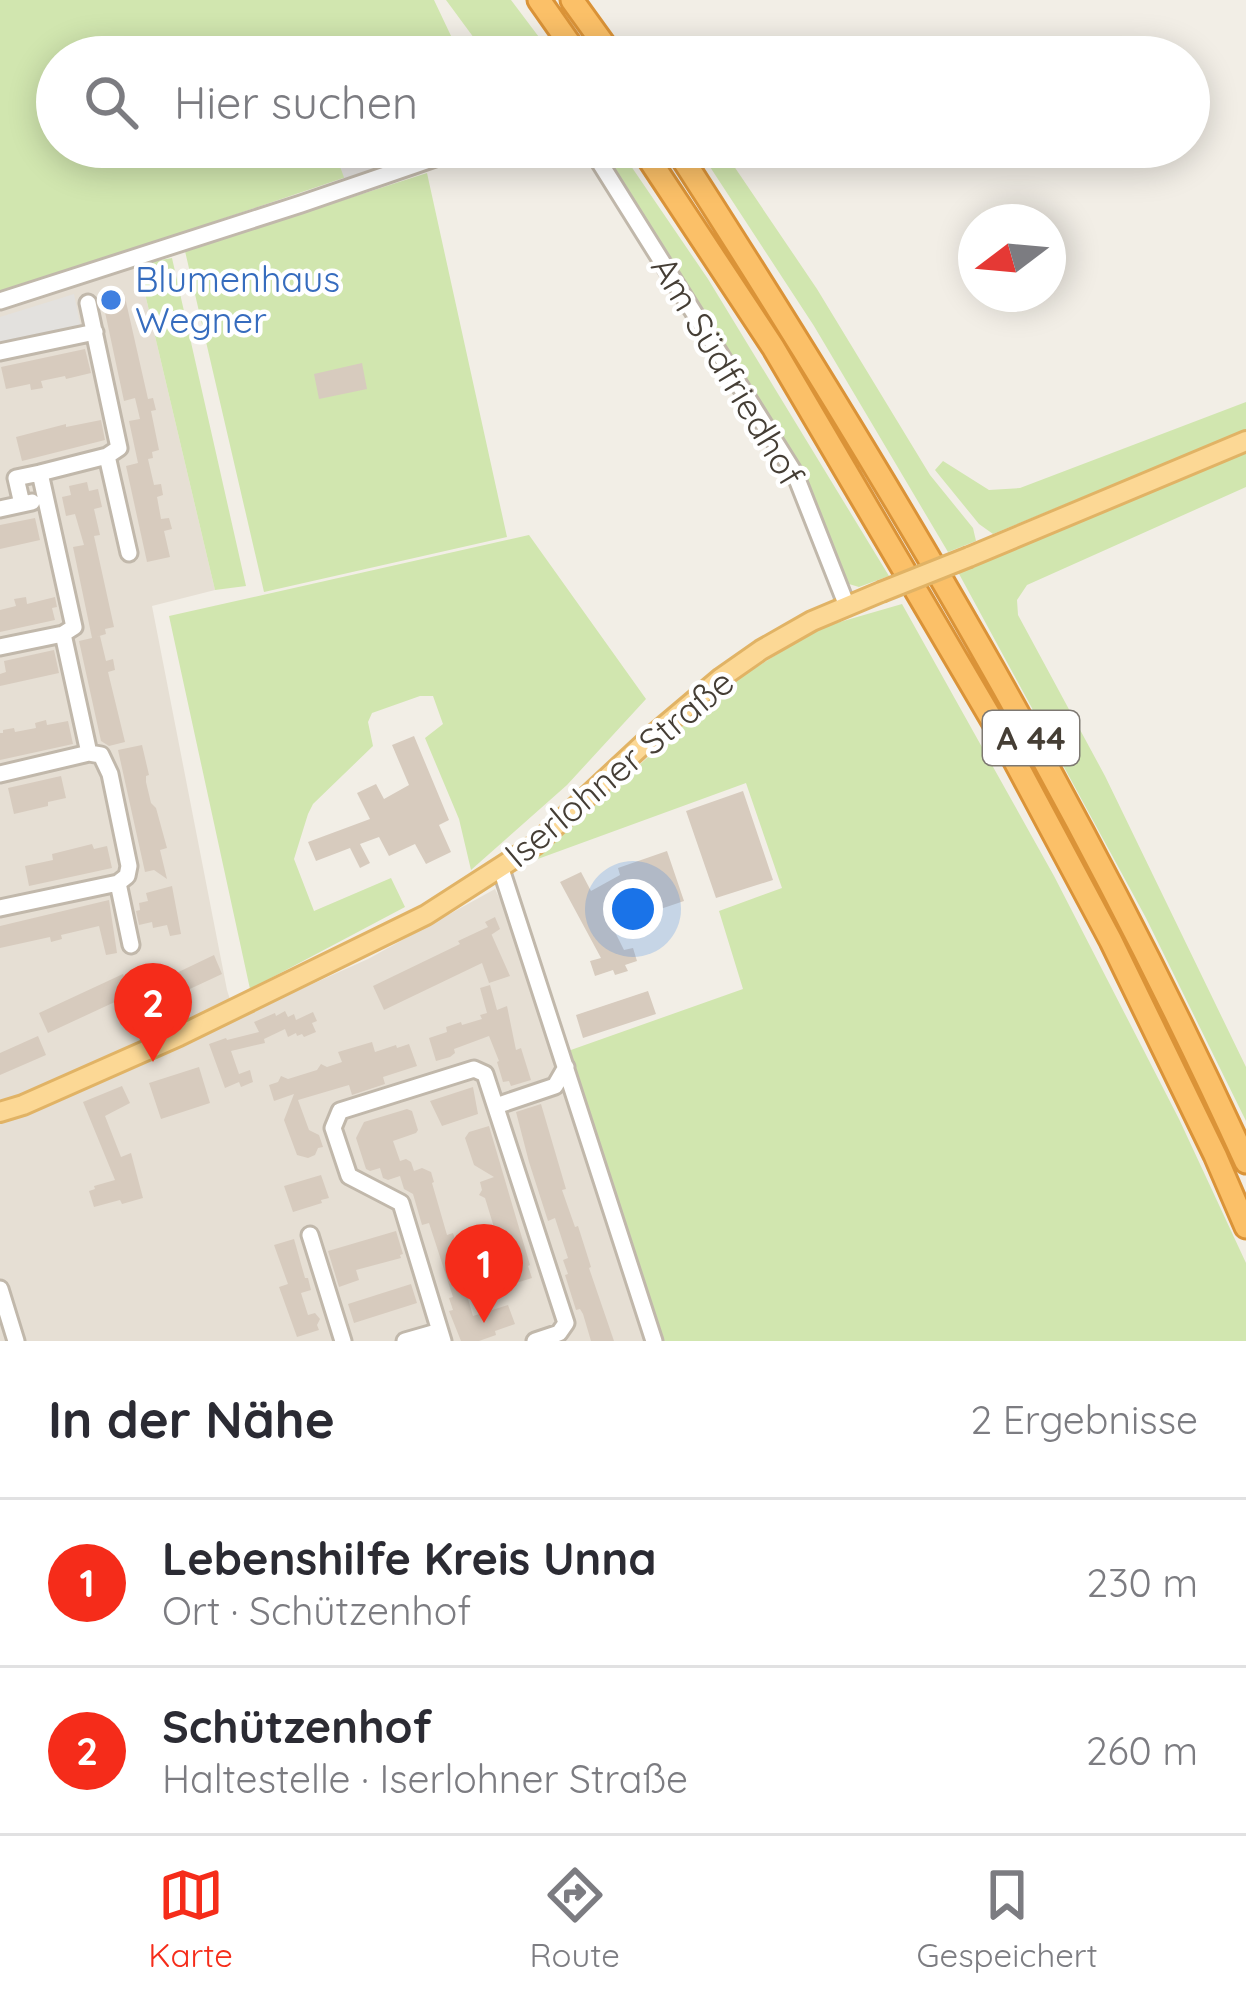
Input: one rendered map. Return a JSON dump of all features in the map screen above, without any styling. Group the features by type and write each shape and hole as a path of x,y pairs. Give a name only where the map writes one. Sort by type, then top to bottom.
{"highway":[{"path":"539,0 564,36"},
{"path":"572,0 598,36"},
{"path":"589,0 612,36"},
{"name":"A 44","path":"654,168 773,347 1002,737 1111,941 1246,1227"},
{"name":"A 44","path":"689,168 792,328 1017,712 1132,926 1246,1162"}],"main road":[{"name":"Iserlohner Straße","path":"0,1112 179,1036 425,915 536,845 721,677 795,631 1246,441"}],"street":[{"path":"0,302 406,168"},
{"name":"Am Südfriedhof","path":"603,168 795,474 847,606"},
{"path":"22,504 16,478 107,456 119,448 88,303"},
{"path":"0,352 95,332"},
{"path":"107,456 129,554"},
{"path":"0,647 63,634 74,627 40,473"},
{"path":"0,509 45,500"},
{"path":"63,634 88,753"},
{"path":"0,774 88,753 101,755 110,774 129,866 128,876 118,883 0,908"},
{"path":"500,869 654,1341"},
{"path":"118,883 131,945"},
{"path":"496,1106 555,1086 566,1067"},
{"path":"405,1341 442,1336 401,1203 349,1176 334,1128 340,1111 473,1070 485,1074 566,1323 559,1333 535,1341"},
{"path":"310,1235 343,1341"},
{"path":"0,1289 16,1341"}],"shaded area":[{"path":"341,168 389,168 346,183"},
{"path":"138,264 215,590 152,606 236,1018 368,959 495,889 510,920 648,1341 0,1341 0,308"},
{"path":"74,294 81,328 0,345 0,317"}],"green space":[{"path":"0,0 434,0 451,36 36,36 36,168 373,168 0,294"},
{"path":"446,0 511,0 538,36 473,36"},
{"path":"609,168 632,168 708,279 889,576 859,587 842,582 821,529"},
{"path":"711,168 735,168 817,289 930,475 973,528 976,541 948,552 814,326"},
{"path":"427,173 507,537 264,592 185,251"},
{"path":"172,258 246,586 215,590 138,264"},
{"path":"1246,402 1246,430 993,534 979,524 935,470 943,461 989,490 1020,488"},
{"path":"1246,453 1246,487 1027,585 1017,600 1018,615 1105,776 1246,1067 1246,1121 1146,918 958,572"},
{"path":"529,535 646,699 567,785 471,870 459,819 425,738 443,724 433,696 372,713 368,722 373,746 313,804 294,859 314,911 391,878 405,907 250,989 169,616"},
{"path":"902,604 1054,876 1179,1119 1246,1263 1246,1341 663,1341 568,1051 743,989 719,911 782,888 746,783 535,860 725,687 819,628"}],"building":[{"path":"124,293 148,399 153,398 156,410 151,411 159,450 148,459 154,485 161,484 163,495 157,497 161,519 169,518 172,529 164,531 170,557 147,562 126,466 138,463 129,421 140,419 135,398 124,401 102,298"},
{"path":"85,349 91,373 41,381 43,388 31,390 30,384 6,389 1,367"},
{"path":"362,363 367,389 319,399 314,374"},
{"path":"101,420 105,440 22,461 16,437"},
{"path":"87,482 89,491 98,489 102,507 94,509 100,535 94,536 114,627 96,637 100,636 106,661 113,659 115,670 108,672 125,742 109,746 101,741 79,641 92,638 73,547 84,545 75,514 66,516 62,497 71,495 69,486"},
{"path":"35,518 40,540 0,549 0,525"},
{"path":"26,597 27,604 55,597 55,620 0,632 0,610"},
{"path":"54,650 59,673 0,686 0,674 6,672 4,661"},
{"path":"46,720 47,725 68,721 73,744 0,760 3,730 36,728 35,723"},
{"path":"414,736 449,820 439,825 451,852 426,864 415,844 389,856 379,837 360,844 370,863 360,868 350,848 316,861 308,842 370,819 357,793 376,784 384,799 409,785 392,745"},
{"path":"142,745 151,803 167,848 160,850 167,879 154,870 145,872 118,750"},
{"path":"61,776 66,798 14,814 8,788"},
{"path":"743,791 773,880 716,898 686,811"},
{"path":"92,844 94,849 107,846 112,868 29,886 25,866"},
{"path":"667,851 684,901 634,918 628,900 605,912 624,950 633,948 637,961 625,965 628,971 595,976 590,961 601,958 560,882 581,872 591,891 620,875 618,868"},
{"path":"172,886 181,934 170,936 167,925 139,925 136,911 139,903 148,901 146,893"},
{"path":"109,900 117,953 106,955 99,926 51,942 50,937 0,948 0,926"},
{"path":"495,917 500,929 492,935 510,976 489,983 482,963 384,1010 373,986 460,944 458,941 488,927 485,922"},
{"path":"214,955 222,974 149,1008 141,990"},
{"path":"123,974 132,994 48,1033 39,1013"},
{"path":"490,985 497,1010 507,1006 516,1050 521,1048 531,1080 511,1086 503,1082 489,1036 436,1061 429,1038 447,1032 446,1027 482,1019 480,1015 487,1013 480,988"},
{"path":"648,991 656,1014 583,1038 576,1015"},
{"path":"285,1011 296,1020 313,1012 316,1032 288,1037 285,1029 264,1039 265,1043 231,1051 239,1074 250,1070 253,1082 225,1088 209,1044 259,1032 254,1022"},
{"path":"38,1036 46,1055 0,1075 0,1053"},
{"path":"372,1042 375,1052 409,1044 417,1066 383,1077 385,1084 352,1095 349,1085 298,1100 309,1130 319,1135 323,1147 308,1158 297,1155 284,1120 294,1094 274,1101 269,1085 281,1076 288,1079 317,1070 321,1064 342,1062 338,1052"},
{"path":"199,1067 210,1103 161,1119 149,1083"},
{"path":"122,1086 130,1103 105,1116 121,1157 131,1153 143,1198 94,1207 89,1191 115,1180 83,1102"},
{"path":"473,1087 478,1114 442,1126 430,1101"},
{"path":"541,1104 566,1189 562,1190 614,1341 591,1341 583,1314 576,1310 565,1275 563,1260 568,1258 555,1218 548,1221 529,1162 516,1112"},
{"path":"407,1109 418,1130 393,1141 400,1161 411,1162 414,1171 431,1172 447,1235 453,1233 468,1278 471,1291 466,1292 473,1316 508,1305 515,1324 479,1341 461,1341 449,1311 453,1297 429,1223 422,1225 413,1194 404,1189 400,1176 388,1180 380,1168 366,1169 356,1138 364,1122"},
{"path":"489,1126 530,1265 532,1278 516,1283 512,1271 508,1273 485,1198 479,1195 480,1182 494,1177 474,1165 465,1138"},
{"path":"321,1175 329,1198 293,1212 284,1186"},
{"path":"396,1231 401,1258 356,1270 359,1280 339,1287 328,1251"},
{"path":"294,1239 311,1290 301,1293 308,1315 315,1313 320,1319 319,1330 297,1337 279,1287 288,1284 274,1245"},
{"path":"411,1284 417,1303 354,1323 348,1304"}],"place":[{"name":"Blumenhaus Wegner","path":"111,300"},
{"name":"Schützenhof","path":"153,1062"},
{"name":"Lebenshilfe Kreis Unna","path":"484,1323"}]}
